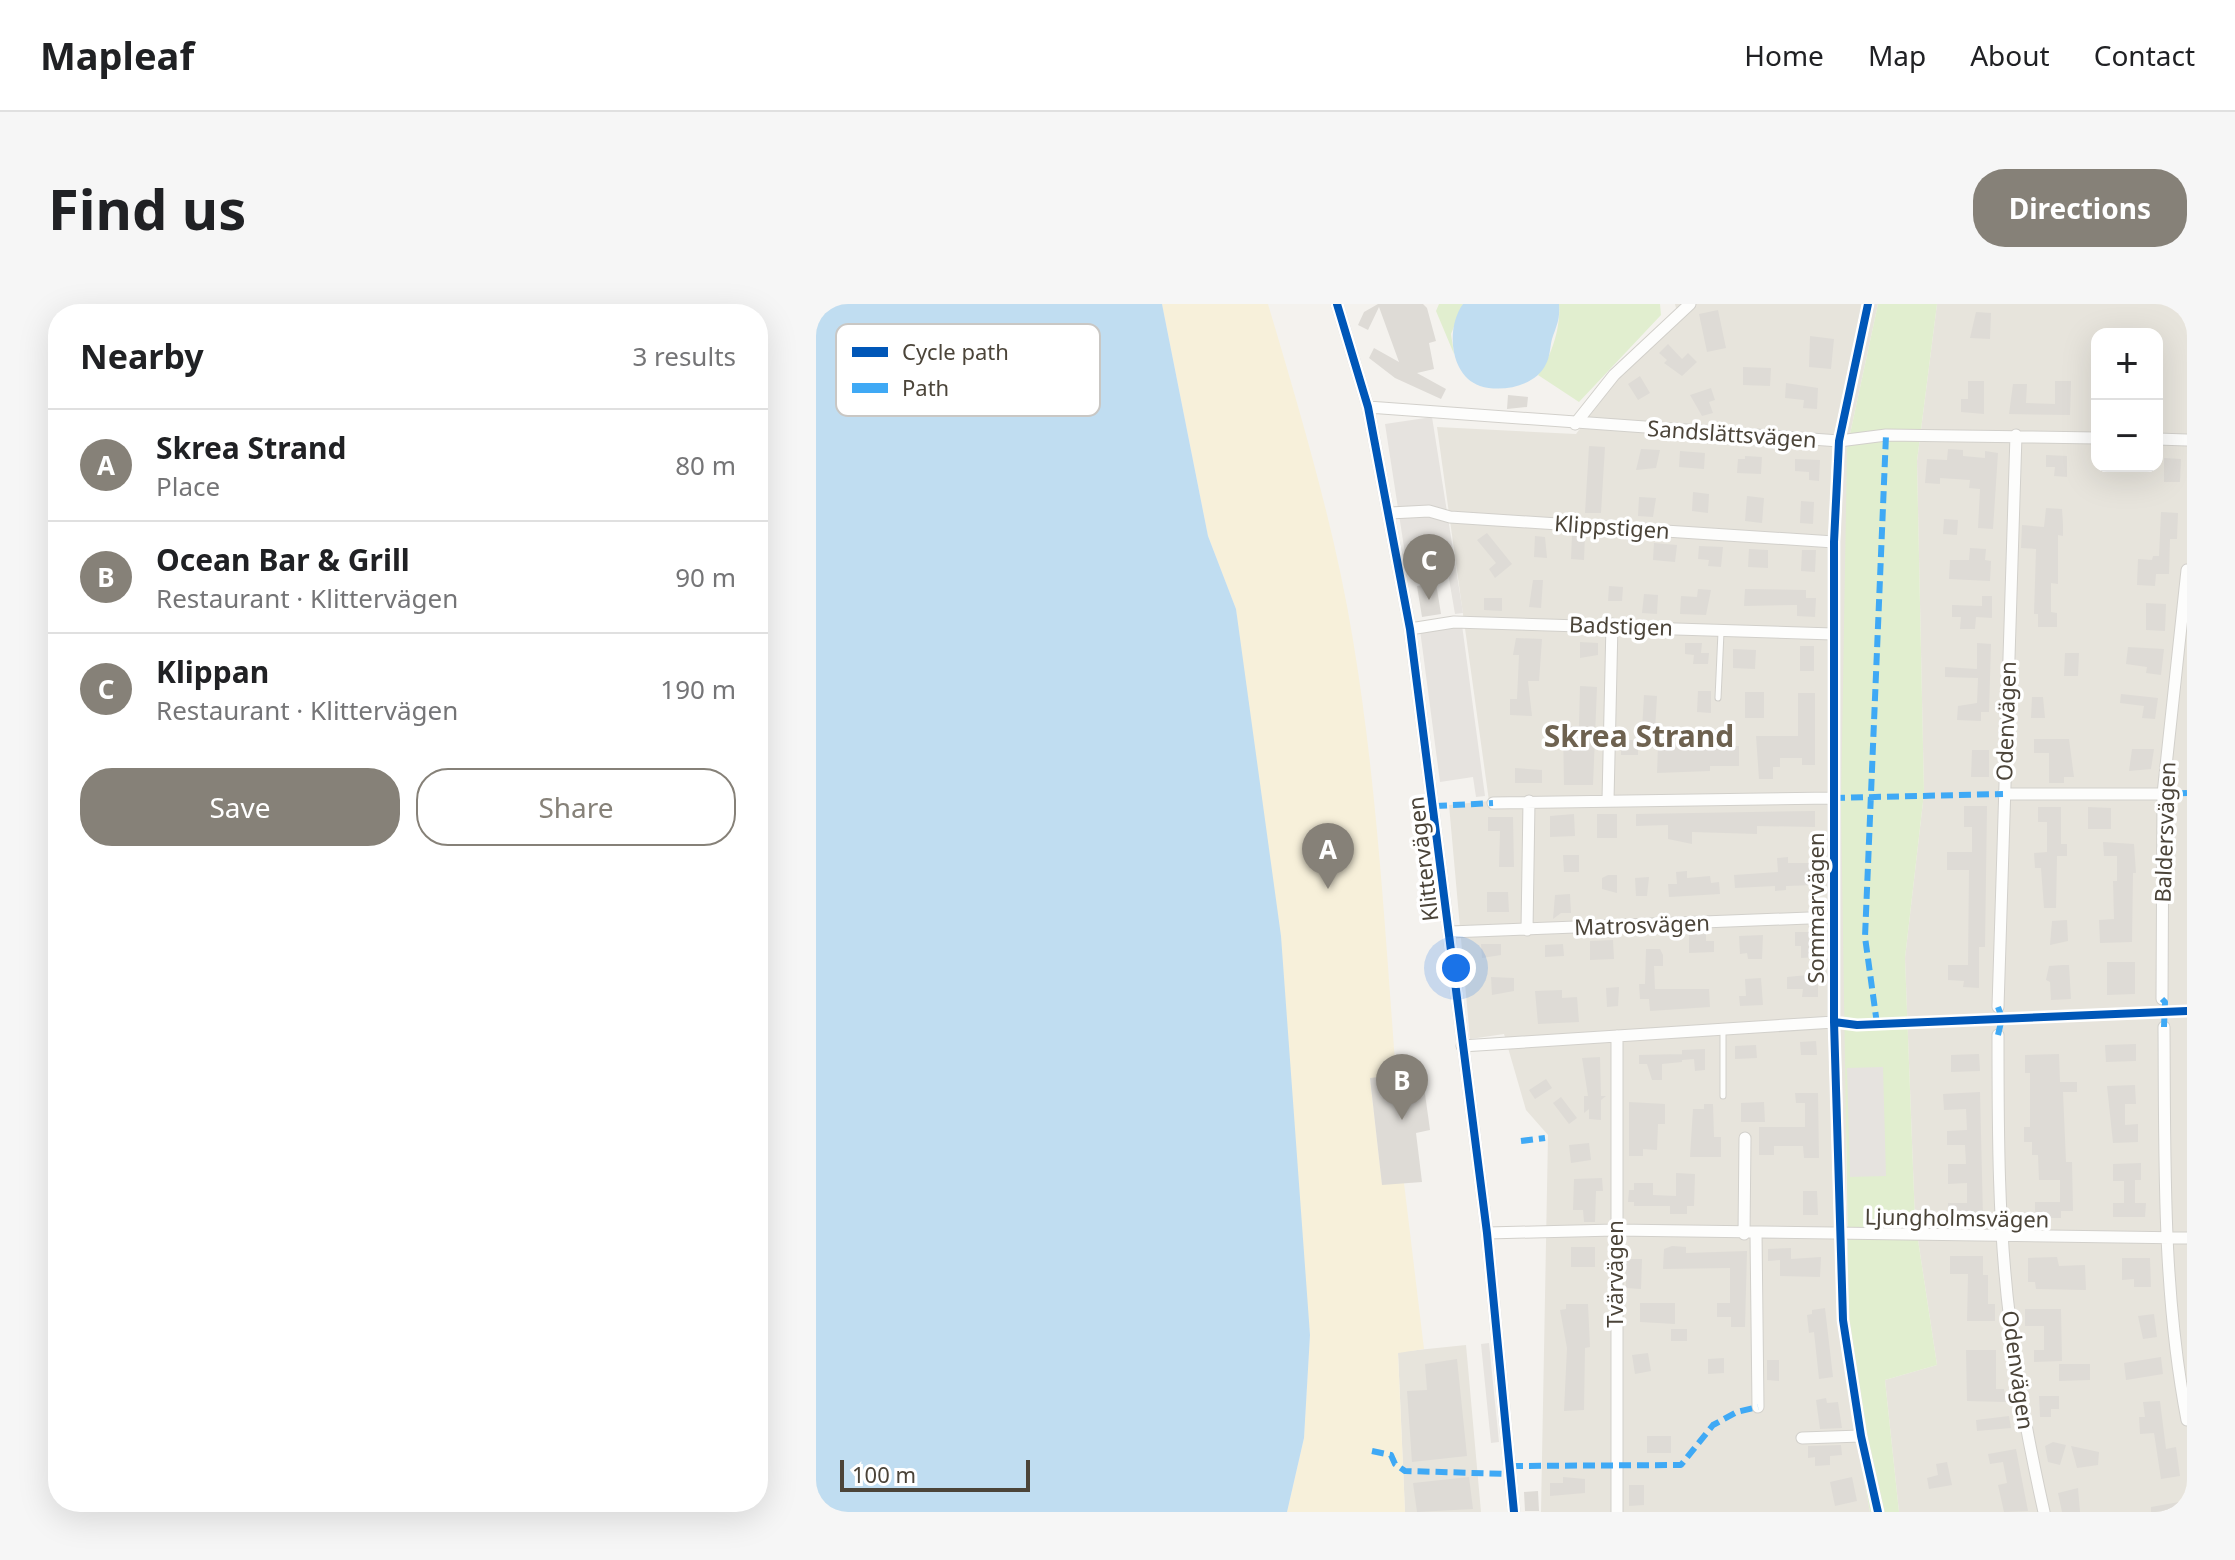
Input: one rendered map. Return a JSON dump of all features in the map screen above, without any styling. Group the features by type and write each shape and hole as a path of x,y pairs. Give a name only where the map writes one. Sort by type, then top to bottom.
{"street":[{"name":"Klittervägen","path":"1337,304 1368,407 1410,629 1487,1233 1514,1512"},
{"path":"1575,424 1673,310 1690,304"},
{"name":"Sommarvägen","path":"1868,304 1839,441 1834,542 1834,1022 1838,1235 1843,1320 1861,1436 1878,1512"},
{"name":"Sandslättsvägen","path":"1368,407 1839,441 1886,435 2091,438"},
{"name":"Odenvägen","path":"1998,1007 2016,435"},
{"path":"2163,439 2187,440"},
{"name":"Klippstigen","path":"1390,513 1429,511 1450,517 1834,542"},
{"name":"Baldersvägen","path":"2162,999 2163,794 2187,570"},
{"name":"Badstigen","path":"1410,629 1454,622 1612,624 1833,634"},
{"path":"1608,800 1612,624"},
{"path":"2003,794 2163,794"},
{"path":"1493,803 1833,798"},
{"path":"1527,930 1529,801"},
{"name":"Matrosvägen","path":"1450,932 1834,917"},
{"path":"1462,1046 1834,1022"},
{"path":"2164,1027 2165,1238 2177,1369 2187,1420"},
{"name":"Odenvägen","path":"1998,1035 2002,1237 2027,1433 2044,1512"},
{"name":"Tvärvägen","path":"1617,1036 1617,1512"},
{"path":"1745,1138 1758,1407"},
{"name":"Ljungholmsvägen","path":"1487,1233 1615,1230 2187,1238"},
{"path":"1802,1438 1861,1436"}],"lane":[{"path":"1718,698 1721,631"},
{"path":"1723,1030 1723,1096"}],"shaded area":[{"path":"1675,304 1878,304 1847,448 1846,1384 1870,1512 1541,1512 1548,1135 1526,1110 1504,1034 1470,1039 1449,805 1489,801 1437,427 1576,434 1618,378 1679,320"},
{"path":"1937,304 2187,304 2187,1512 1899,1512 1885,1380 1937,1365 1915,1220 1905,958 1924,793 1917,461"},
{"path":"1432,417 1463,613 1455,614 1447,567 1408,573 1385,424"},
{"path":"1462,625 1485,796 1476,797 1473,777 1440,782 1420,630"},
{"path":"1883,1067 1886,1176 1850,1177 1847,1068"},
{"path":"1489,1343 1499,1442 1491,1443 1481,1344"},
{"path":"1466,1345 1481,1512 1405,1512 1398,1352"}],"green space":[{"path":"1439,304 1463,304 1451,334 1454,354 1436,311"},
{"path":"1559,304 1660,304 1661,315 1579,402 1538,375 1554,341 1559,322"},
{"path":"1878,304 1937,304 1917,461 1924,793 1905,958 1915,1220 1937,1365 1885,1380 1899,1512 1870,1512 1846,1384 1848,1255 1841,804 1847,448"}],"sand":[{"path":"1162,304 1268,304 1337,555 1361,694 1374,803 1396,1075 1370,1079 1382,1184 1404,1183 1424,1349 1398,1353 1405,1512 1287,1512 1304,1438 1310,1335 1236,609 1208,536"}],"water":[{"path":"816,304 1162,304 1208,536 1236,609 1281,936 1310,1335 1304,1438 1287,1512 816,1512"},
{"path":"1463,304 1559,304 1559,318 1541,372 1527,382 1508,388 1489,388 1470,380 1462,372 1454,350 1454,325"}],"building":[{"path":"1378,304 1423,304 1427,308 1436,341 1429,343 1434,369 1417,373 1446,389 1441,399 1395,378 1369,358 1374,348 1399,362 1379,307 1368,330 1358,325 1364,312"},
{"path":"1718,310 1726,348 1707,352 1699,314"},
{"path":"1976,312 1991,313 1990,339 1970,338"},
{"path":"1810,336 1834,339 1831,369 1809,367"},
{"path":"1668,344 1682,359 1688,353 1697,362 1682,376 1664,363 1667,360 1659,353"},
{"path":"1743,367 1771,368 1770,386 1743,385"},
{"path":"1640,376 1650,393 1638,400 1628,384"},
{"path":"1968,381 1984,381 1984,414 1961,412 1961,399 1968,399"},
{"path":"2055,381 2071,381 2070,415 2009,414 2013,384 2027,384 2026,403 2055,404"},
{"path":"1786,383 1818,388 1817,409 1803,408 1804,400 1785,398"},
{"path":"1711,388 1715,400 1709,402 1713,413 1702,416 1690,395"},
{"path":"1508,395 1528,397 1527,407 1507,409"},
{"path":"1589,446 1605,447 1601,513 1585,513"},
{"path":"1641,449 1660,450 1656,468 1636,470"},
{"path":"1948,449 1963,450 1963,456 1985,458 1985,451 1998,453 1993,529 1978,528 1980,489 1969,488 1970,480 1940,478 1940,484 1925,483 1927,459 1947,460"},
{"path":"1680,451 1705,453 1704,469 1679,467"},
{"path":"2046,455 2067,456 2067,477 2054,476 2055,467 2046,467"},
{"path":"1745,456 1762,457 1761,474 1737,473 1738,459 1745,459"},
{"path":"2164,458 2181,459 2180,482 2164,482"},
{"path":"1795,459 1820,460 1819,481 1809,480 1809,472 1795,471"},
{"path":"1693,492 1709,494 1708,513 1692,511"},
{"path":"1747,496 1764,498 1762,523 1745,521"},
{"path":"1639,497 1656,498 1653,517 1638,516"},
{"path":"1801,501 1814,502 1813,524 1800,523"},
{"path":"2046,508 2062,509 2063,536 2058,535 2058,584 2051,583 2051,612 2057,613 2057,627 2038,627 2038,614 2034,614 2036,549 2021,548 2022,525 2044,527"},
{"path":"2161,512 2178,513 2177,539 2170,539 2169,574 2156,574 2155,586 2137,585 2138,559 2152,560 2153,556 2159,556"},
{"path":"1944,519 1958,520 1957,535 1943,534"},
{"path":"1487,533 1512,564 1495,578 1489,569 1496,563 1477,540"},
{"path":"1572,535 1585,535 1584,560 1571,559"},
{"path":"1535,536 1545,537 1547,558 1534,557"},
{"path":"1654,543 1677,545 1675,562 1653,560"},
{"path":"1699,546 1723,547 1721,567 1708,566 1709,560 1698,559"},
{"path":"1970,548 1986,549 1985,560 1991,561 1990,581 1949,579 1950,560 1969,560"},
{"path":"1749,549 1768,550 1768,568 1748,567"},
{"path":"1802,550 1816,550 1815,572 1801,571"},
{"path":"1533,580 1543,580 1541,608 1529,607"},
{"path":"1436,583 1441,614 1422,617 1417,586"},
{"path":"1609,586 1623,587 1622,601 1608,601"},
{"path":"1698,589 1711,590 1706,615 1680,614 1681,596 1697,597"},
{"path":"1745,589 1806,590 1806,598 1816,598 1815,617 1797,616 1797,605 1744,606"},
{"path":"1644,594 1658,595 1657,614 1642,613"},
{"path":"1982,596 1992,596 1992,618 1976,617 1975,629 1960,629 1961,617 1952,617 1952,605 1982,606"},
{"path":"1484,598 1502,598 1502,611 1484,610"},
{"path":"2146,603 2166,604 2165,631 2146,630"},
{"path":"1516,638 1542,639 1539,681 1528,681 1532,716 1510,715 1510,699 1517,699 1519,655 1513,655"},
{"path":"1580,642 1598,643 1598,655 1580,658"},
{"path":"1685,643 1702,643 1701,653 1709,653 1708,664 1693,664 1694,655 1685,654"},
{"path":"1977,643 1991,644 1989,712 1981,712 1981,721 1957,720 1958,706 1977,703 1978,678 1945,677 1945,667 1977,669"},
{"path":"1800,646 1814,646 1814,671 1800,671"},
{"path":"2128,647 2164,649 2161,675 2146,673 2147,667 2126,664"},
{"path":"1733,649 1756,650 1755,669 1733,668"},
{"path":"2065,653 2079,653 2078,676 2064,676"},
{"path":"1580,686 1597,687 1593,785 1564,785 1563,726 1579,726"},
{"path":"1698,691 1711,691 1711,713 1697,712"},
{"path":"1745,692 1764,692 1764,718 1745,718"},
{"path":"1798,693 1815,693 1815,765 1802,765 1802,758 1780,758 1780,767 1773,767 1773,779 1759,779 1756,736 1798,736"},
{"path":"2121,694 2158,698 2155,719 2142,718 2144,706 2120,703"},
{"path":"1644,695 1657,696 1654,748 1641,748"},
{"path":"2032,697 2043,697 2045,718 2031,718"},
{"path":"1689,735 1710,736 1710,746 1739,746 1739,766 1710,766 1710,771 1657,773 1658,746 1689,747"},
{"path":"2034,739 2069,739 2074,777 2064,777 2064,783 2049,783 2049,753 2034,753"},
{"path":"1621,740 1638,740 1638,755 1621,755"},
{"path":"2132,749 2154,749 2151,769 2129,771"},
{"path":"1972,750 1989,750 1989,777 1971,777"},
{"path":"1515,768 1542,770 1542,783 1515,783"},
{"path":"1964,806 1987,806 1985,947 1979,947 1979,988 1963,987 1964,981 1948,980 1948,965 1968,965 1969,870 1947,870 1947,852 1972,852 1972,827 1964,827"},
{"path":"2038,807 2061,807 2061,844 2067,844 2067,856 2057,856 2056,908 2044,908 2041,868 2035,868 2034,853 2047,852 2047,822 2038,822"},
{"path":"2088,807 2111,808 2111,829 2088,829"},
{"path":"1815,811 1815,827 1757,826 1757,834 1692,832 1692,844 1668,839 1668,825 1636,826 1636,814"},
{"path":"1574,814 1575,836 1550,837 1550,816"},
{"path":"1597,814 1617,814 1617,838 1597,838"},
{"path":"1488,817 1513,817 1514,867 1499,867 1500,831 1488,831"},
{"path":"2103,842 2134,844 2136,873 2133,873 2132,942 2100,943 2099,920 2114,919 2113,881 2117,881 2117,856 2104,856"},
{"path":"1563,855 1579,855 1579,872 1564,872"},
{"path":"1788,857 1788,863 1816,863 1817,885 1786,886 1786,890 1775,891 1775,886 1735,888 1734,875 1778,872 1777,858"},
{"path":"1687,871 1687,878 1710,876 1711,883 1719,882 1720,894 1669,897 1668,884 1677,884 1676,872"},
{"path":"1617,875 1617,893 1602,889 1602,878"},
{"path":"1649,877 1647,896 1636,896 1635,878"},
{"path":"1487,892 1508,892 1509,912 1487,912"},
{"path":"1570,894 1571,913 1561,913 1553,919 1555,895"},
{"path":"2067,920 2068,941 2050,945 2052,921"},
{"path":"1795,932 1817,932 1817,957 1801,958 1801,946 1795,946"},
{"path":"1706,934 1706,941 1714,941 1714,952 1689,953 1689,935"},
{"path":"1763,935 1762,959 1748,959 1747,953 1740,954 1739,936"},
{"path":"1613,940 1614,959 1590,960 1590,941"},
{"path":"1481,944 1501,944 1501,955 1482,958"},
{"path":"1563,944 1564,956 1545,957 1545,945"},
{"path":"1646,949 1660,949 1663,955 1663,966 1654,966 1655,989 1709,989 1710,1007 1650,1011 1649,999 1640,999 1639,984 1645,984"},
{"path":"2107,962 2135,962 2135,994 2107,995"},
{"path":"2069,965 2071,999 2051,1000 2050,982 2046,980 2049,966"},
{"path":"1818,974 1818,997 1802,997 1803,989 1787,989 1787,977"},
{"path":"1491,977 1514,978 1514,991 1492,995"},
{"path":"1761,978 1763,1005 1740,1006 1739,996 1746,996 1745,979"},
{"path":"1619,987 1618,1006 1607,1007 1606,988"},
{"path":"1562,990 1562,998 1577,997 1579,1022 1538,1024 1535,991"},
{"path":"1816,1041 1817,1055 1801,1055 1800,1042"},
{"path":"2136,1044 2136,1061 2106,1062 2105,1045"},
{"path":"1756,1045 1757,1058 1735,1059 1735,1046"},
{"path":"1705,1049 1705,1070 1695,1071 1694,1059 1682,1060 1682,1050"},
{"path":"1682,1054 1682,1062 1662,1064 1662,1080 1652,1080 1647,1064 1639,1064 1639,1055"},
{"path":"1979,1054 1980,1071 1951,1072 1951,1055"},
{"path":"2059,1054 2060,1082 2077,1082 2077,1092 2063,1092 2066,1162 2072,1162 2073,1211 2061,1211 2061,1218 2035,1218 2035,1202 2060,1202 2060,1180 2039,1180 2038,1155 2032,1155 2032,1142 2024,1142 2024,1127 2030,1127 2030,1073 2025,1073 2025,1055"},
{"path":"1600,1057 1601,1096 1606,1096 1601,1100 1601,1120 1589,1119 1589,1109 1584,1113 1584,1096 1588,1096 1582,1058"},
{"path":"1422,1072 1430,1130 1416,1133 1422,1182 1382,1185 1370,1078"},
{"path":"1546,1079 1552,1088 1535,1099 1529,1090"},
{"path":"2135,1085 2136,1104 2125,1104 2125,1125 2138,1124 2138,1142 2113,1143 2107,1086"},
{"path":"1980,1092 1983,1218 1948,1219 1948,1203 1967,1203 1967,1183 1948,1184 1948,1164 1966,1164 1965,1145 1947,1145 1947,1131 1967,1130 1966,1109 1944,1110 1943,1094"},
{"path":"1795,1093 1818,1093 1819,1158 1804,1158 1803,1146 1774,1146 1774,1155 1759,1155 1759,1127 1805,1127 1805,1103 1796,1103"},
{"path":"1561,1097 1577,1118 1569,1124 1553,1103"},
{"path":"1629,1102 1665,1104 1665,1124 1658,1124 1657,1150 1643,1149 1643,1156 1629,1156"},
{"path":"1764,1102 1765,1122 1741,1122 1741,1103"},
{"path":"1704,1104 1713,1104 1714,1137 1721,1137 1721,1157 1690,1157 1693,1109 1704,1109"},
{"path":"1589,1143 1591,1160 1571,1163 1569,1145"},
{"path":"2141,1163 2141,1180 2135,1180 2135,1203 2146,1203 2145,1217 2113,1217 2113,1203 2124,1203 2124,1181 2113,1181 2113,1164"},
{"path":"1676,1173 1695,1174 1694,1206 1687,1206 1687,1214 1670,1214 1670,1206 1634,1206 1634,1202 1628,1202 1629,1190 1634,1190 1634,1183 1653,1183 1653,1195 1676,1196"},
{"path":"1602,1178 1603,1191 1596,1191 1595,1222 1584,1222 1583,1210 1573,1210 1574,1179"},
{"path":"1803,1191 1817,1191 1818,1215 1803,1215"},
{"path":"1571,1247 1595,1247 1595,1267 1571,1267"},
{"path":"1686,1247 1686,1253 1747,1251 1745,1327 1731,1327 1731,1317 1717,1317 1717,1303 1730,1303 1730,1268 1663,1269 1664,1249"},
{"path":"1791,1248 1791,1259 1821,1257 1820,1277 1780,1276 1780,1260 1768,1261 1768,1249"},
{"path":"1950,1256 1983,1256 1983,1275 1988,1275 1988,1304 1995,1304 1995,1321 1967,1321 1968,1274 1950,1274"},
{"path":"2057,1257 2059,1266 2085,1265 2086,1290 2036,1289 2035,1282 2028,1282 2028,1258"},
{"path":"2122,1258 2150,1258 2151,1287 2134,1287 2134,1279 2122,1280"},
{"path":"1626,1259 1642,1259 1641,1289 1626,1288"},
{"path":"1640,1303 1675,1303 1675,1324 1640,1322"},
{"path":"1566,1304 1588,1304 1590,1347 1585,1348 1584,1410 1564,1411 1567,1348 1560,1310 1566,1309"},
{"path":"1825,1308 1833,1377 1819,1379 1814,1332 1809,1333 1807,1315 1812,1314 1812,1310"},
{"path":"2025,1309 2061,1309 2062,1361 2034,1362 2034,1350 2044,1350 2044,1326 2025,1326"},
{"path":"2154,1314 2157,1337 2143,1339 2138,1316"},
{"path":"1671,1329 1687,1329 1687,1341 1671,1341"},
{"path":"1966,1350 1996,1350 1996,1389 2004,1389 2006,1402 1967,1401"},
{"path":"1648,1353 1651,1371 1635,1374 1632,1355"},
{"path":"2161,1357 2163,1374 2126,1380 2124,1363"},
{"path":"1724,1358 1724,1373 1708,1374 1708,1359"},
{"path":"1457,1359 1467,1456 1412,1462 1407,1391 1427,1390 1425,1364"},
{"path":"1767,1360 1779,1360 1779,1381 1767,1380"},
{"path":"2059,1364 2090,1364 2090,1380 2059,1381"},
{"path":"2039,1396 2059,1396 2059,1409 2051,1409 2051,1417 2040,1417"},
{"path":"1826,1398 1827,1403 1838,1402 1842,1428 1820,1429 1816,1400"},
{"path":"2160,1401 2166,1449 2176,1447 2180,1476 2161,1479 2154,1433 2140,1434 2139,1417 2145,1417 2143,1402"},
{"path":"2009,1416 2011,1428 1977,1431 1976,1420"},
{"path":"1647,1436 1671,1436 1671,1453 1647,1453"},
{"path":"2053,1442 2066,1445 2060,1465 2048,1462 2045,1446"},
{"path":"1841,1445 1842,1455 1830,1456 1830,1465 1815,1466 1815,1457 1808,1458 1808,1446"},
{"path":"2071,1446 2099,1452 2098,1465 2077,1468"},
{"path":"2016,1449 2028,1511 2004,1512 1998,1485 2007,1483 2003,1462 1990,1464 1988,1454"},
{"path":"1947,1462 1952,1485 1929,1489 1927,1478 1938,1475 1936,1464"},
{"path":"1469,1477 1473,1509 1417,1512 1413,1483"},
{"path":"1563,1477 1585,1479 1585,1493 1550,1496 1550,1483 1563,1483"},
{"path":"1852,1477 1857,1501 1835,1506 1830,1482"},
{"path":"1629,1485 1644,1485 1644,1505 1629,1506"},
{"path":"2078,1488 2080,1512 2062,1512 2058,1493"},
{"path":"1538,1491 1539,1511 1525,1511 1524,1492"},
{"path":"2185,1501 2187,1512 2151,1512 2151,1507"}],"marked path":[{"path":"1877,1024 1865,937 1886,435"},
{"path":"2163,794 2187,793"},
{"path":"1833,798 2003,794"},
{"path":"1435,806 1493,803"},
{"path":"2162,999 2165,1002 2164,1027"},
{"path":"1998,1007 2002,1018 1998,1035"},
{"path":"1521,1141 1545,1138"},
{"path":"1511,1466 1681,1465 1713,1425 1737,1412 1758,1407"},
{"path":"1372,1451 1391,1455 1395,1464 1405,1471 1511,1474"}],"cycle path":[{"path":"1337,304 1368,407 1410,629 1487,1233 1514,1512"},
{"path":"1868,304 1839,441 1834,542 1834,1022 1843,1320 1861,1436 1878,1512"},
{"path":"1834,1022 1857,1025 2187,1011"}],"place":[{"name":"Klippan","path":"1429,600"},
{"name":"Skrea Strand","path":"1328,889"},
{"name":"Ocean Bar & Grill","path":"1402,1120"}],"district":[{"name":"Skrea Strand","path":"1639,737"}]}
